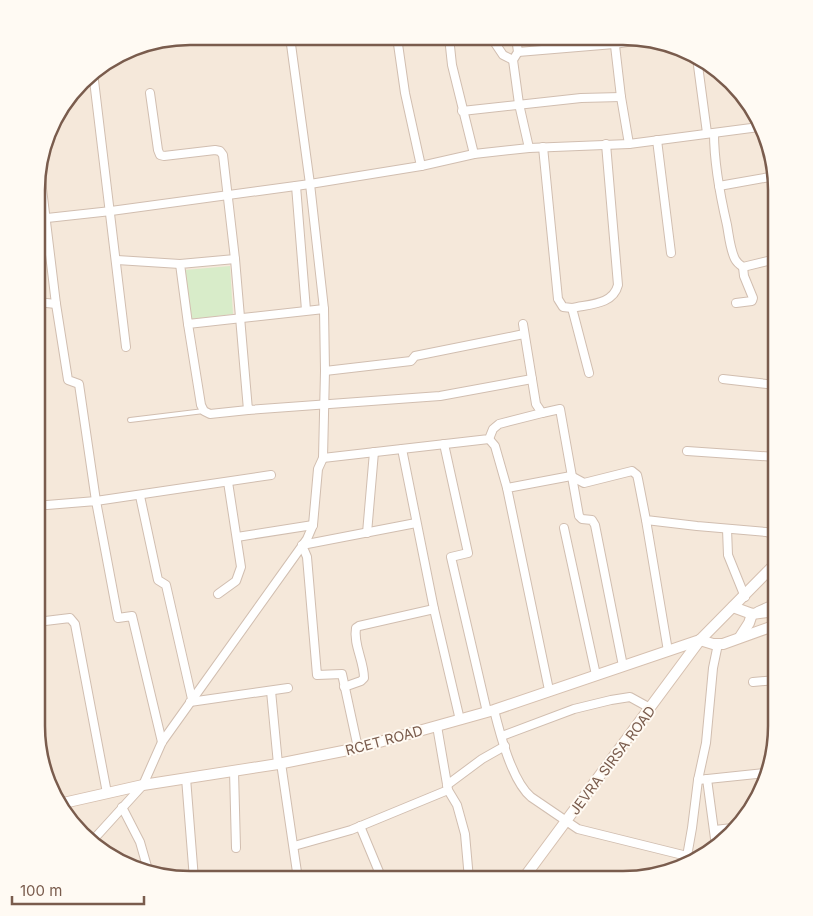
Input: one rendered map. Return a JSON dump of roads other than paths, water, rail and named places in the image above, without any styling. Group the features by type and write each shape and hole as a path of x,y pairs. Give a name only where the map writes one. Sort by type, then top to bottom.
{"main road":[{"name":"JEVRA SIRSA ROAD","path":"529,871 700,640 732,607 745,597 768,572"},
{"path":"732,607 752,614 768,612"},
{"path":"740,637 749,623 752,614"},
{"path":"700,640 713,644 723,644 768,628"},
{"name":"RCET ROAD","path":"67,802 143,785 280,764 358,748 490,711 700,640"}],"street":[{"path":"96,837 143,785 162,742 302,545 313,525 318,469 323,458 324,309 310,184 291,45"},
{"path":"398,45 405,93 421,166"},
{"path":"450,45 452,65 462,111 474,154"},
{"path":"496,45 503,55 513,60"},
{"path":"517,45 518,52 513,60 519,104 529,148"},
{"path":"518,52 579,45"},
{"path":"614,45 629,144"},
{"path":"698,66 731,249 734,258 743,267 744,276 753,295 753,300 749,302 736,303"},
{"path":"94,81 126,347"},
{"path":"150,93 160,155 220,151 223,155 235,259 248,410"},
{"path":"462,111 581,98 621,97"},
{"path":"45,218 111,211 310,184 421,166 474,154 543,147 629,144 754,128"},
{"path":"656,140 670,253"},
{"path":"543,147 558,299 562,307 572,308 604,302 616,293 618,285 606,144"},
{"path":"719,186 768,177"},
{"path":"296,186 306,310"},
{"path":"45,236 68,380 79,384 96,501 118,618 132,616 162,742"},
{"path":"117,260 180,264 235,259"},
{"path":"743,267 768,261"},
{"path":"180,264 201,405 204,411 210,414 324,403 440,396 532,379"},
{"path":"45,303 56,304"},
{"path":"572,308 589,373"},
{"path":"188,324 324,309"},
{"path":"523,324 536,404 542,413"},
{"path":"325,371 411,361 414,356 524,334"},
{"path":"723,379 768,384"},
{"path":"489,439 493,429 499,424 560,409 579,516 582,520 592,520 595,525 623,666"},
{"path":"323,458 489,439"},
{"path":"489,439 495,446 507,488 549,690"},
{"path":"444,444 468,553 451,557 490,711 502,736 518,781 524,790 578,829 682,858"},
{"path":"402,449 434,609 460,720"},
{"path":"687,451 768,456"},
{"path":"367,533 374,452"},
{"path":"507,488 571,476 584,482 629,471 634,473 638,479 646,520 668,651"},
{"path":"47,505 140,496 272,475"},
{"path":"218,594 236,581 241,567 228,482"},
{"path":"140,496 158,580 166,585 191,700"},
{"path":"646,520 768,532"},
{"path":"302,545 416,524"},
{"path":"236,536 313,525"},
{"path":"564,528 596,675"},
{"path":"727,529 728,555 745,597"},
{"path":"302,545 306,557 317,675 342,674 358,748"},
{"path":"752,614 768,607"},
{"path":"344,687 361,681 364,678 356,628 364,623 434,609"},
{"path":"45,621 70,618 75,624 107,793"},
{"path":"687,856 698,780 706,744 713,668 718,644"},
{"path":"753,682 768,681"},
{"path":"191,700 288,688"},
{"path":"271,691 280,764 297,871"},
{"path":"502,736 574,709 611,700 630,697 650,708"},
{"path":"437,726 448,787 458,804 465,834 467,871"},
{"path":"294,846 360,826 448,787 482,760 505,746"},
{"path":"234,771 236,848"},
{"path":"698,780 760,774"},
{"path":"186,778 193,871"},
{"path":"708,779 715,837"},
{"path":"122,808 136,834 146,864"},
{"path":"360,826 379,871"},
{"path":"715,830 726,829"}],"lane":[{"path":"130,420 204,411"}]}
